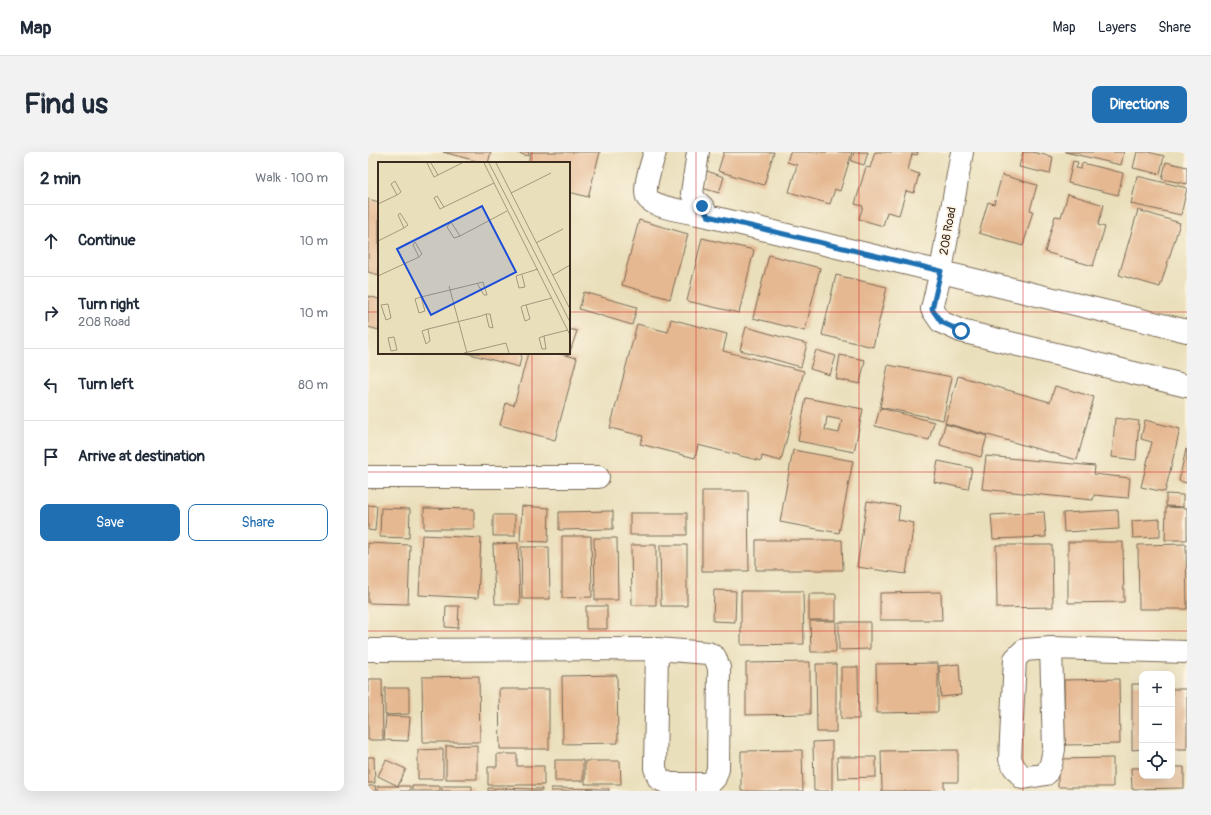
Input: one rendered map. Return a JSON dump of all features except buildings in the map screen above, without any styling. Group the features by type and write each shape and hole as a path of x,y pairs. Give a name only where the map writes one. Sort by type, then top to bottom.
{"street":[{"path":"655,152 647,184 648,199 661,206 941,271 1187,331"},
{"path":"698,152 692,193 695,200 702,206 708,216"},
{"name":"208 Road","path":"962,152 941,271 932,309 941,322 961,331 1187,386"},
{"path":"368,477 598,477"},
{"path":"1051,648 1054,749 1051,764 1046,774 1023,778 1014,767 1010,759 1015,659 1024,650 1051,648 1187,652"},
{"path":"368,650 657,650 708,653 715,658 718,668 718,769 715,778 710,784 670,784 659,779 655,768 657,650"}],"route":[{"path":"702,206 708,216 941,271 932,309 941,322 961,331"}]}
